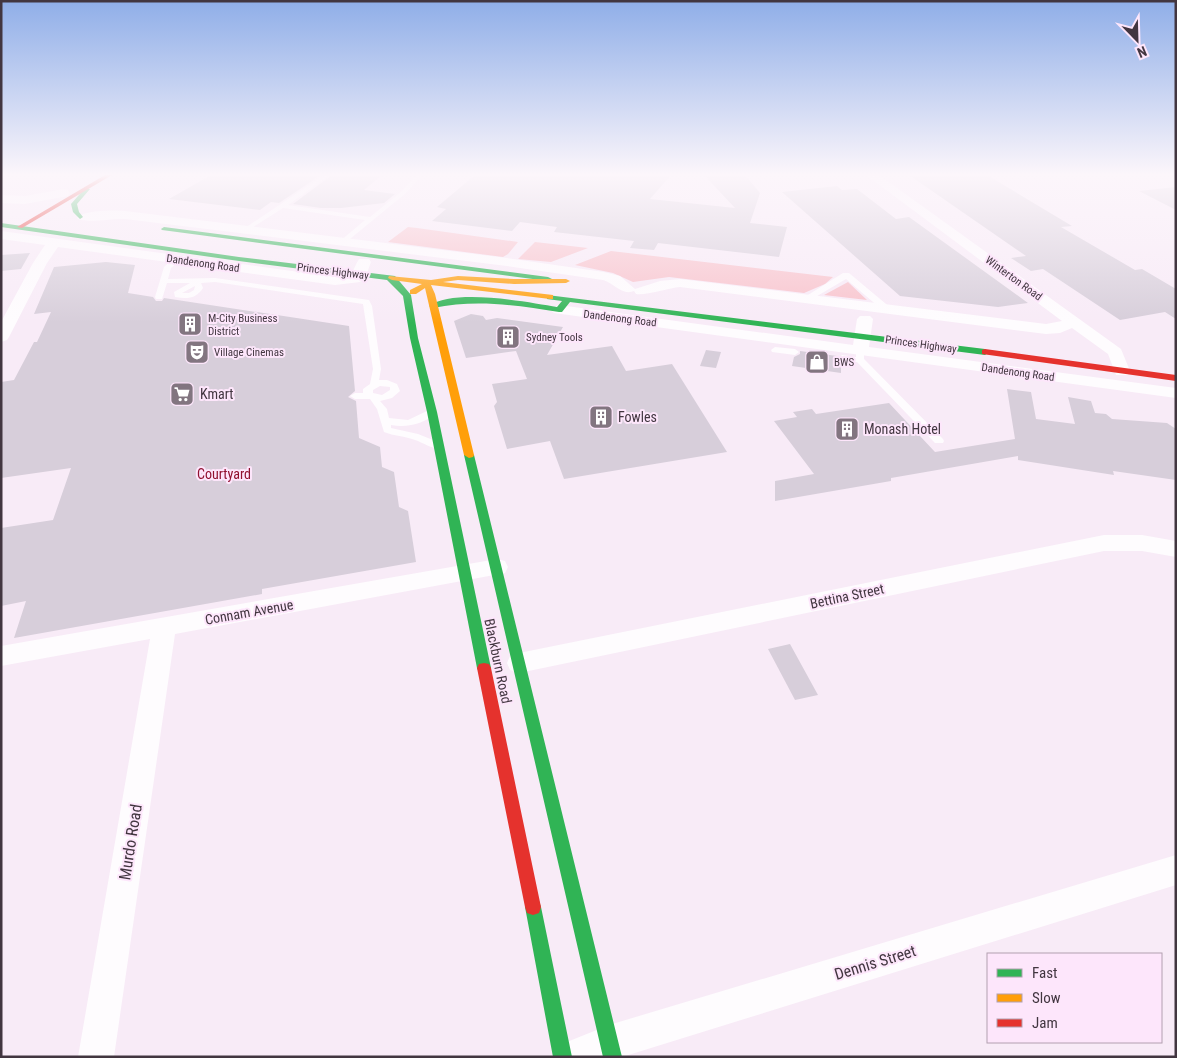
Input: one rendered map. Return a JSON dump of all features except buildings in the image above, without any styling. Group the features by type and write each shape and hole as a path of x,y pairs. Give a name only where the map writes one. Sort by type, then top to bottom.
{"main road":[{"path":"18,227 22,224"},
{"path":"60,224 75,235"},
{"name":"Princes Highway","path":"165,224 345,247 566,282 680,296"},
{"name":"Princes Highway","path":"1,225 75,235 238,263 363,268 390,278 426,282 563,305"},
{"path":"345,247 363,268 409,270 426,282"},
{"path":"390,278 408,296 426,282 460,277 566,282"},
{"name":"Blackburn Road","path":"426,282 431,294 497,567 611,1050"},
{"name":"Blackburn Road","path":"408,296 414,338 432,412 564,1057"},
{"path":"433,306 448,301 472,299 563,305"},
{"path":"1086,348 1132,354"},
{"name":"Princes Highway","path":"861,349 1122,371 1176,378"}],"street":[{"name":"Princes Highway","path":"167,224 245,230 345,247 588,273 615,279 634,290 674,283 731,290 804,300 908,325"},
{"name":"Winterton Road","path":"941,224 1075,321 1114,352 1122,371"},
{"name":"Dandenong Road","path":"1,235 178,259 238,263 286,274 335,281 351,280 363,268"},
{"path":"1,337 40,262 54,242"},
{"name":"Princes Highway","path":"731,290 764,306"},
{"name":"Dandenong Road","path":"563,305 663,317 861,349 1176,393"},
{"name":"Princes Highway","path":"876,318 1046,329 1060,328 1075,321"},
{"path":"861,349 876,318"},
{"name":"Bettina Street","path":"519,663 1104,543 1142,543 1176,549"},
{"name":"Connam Avenue","path":"1,656 497,567"},
{"name":"Murdo Road","path":"96,1057 164,627"},
{"name":"Dennis Street","path":"575,1057 611,1050 1176,870"}],"lane":[{"path":"245,230 254,224"},
{"path":"345,247 365,224"},
{"path":"158,298 168,267 178,259"},
{"path":"270,288 286,274"},
{"path":"804,300 846,275 876,318"},
{"path":"164,281 198,281 270,288 366,302 377,369 371,392 382,409 387,430 397,434 415,436 439,446"},
{"path":"842,358 861,349 939,441"},
{"path":"775,350 795,352"},
{"path":"377,369 387,383 395,388 382,409"},
{"path":"355,394 371,392 387,383"},
{"path":"371,392 382,398 390,395"},
{"path":"384,420 396,424 409,424 432,412"}],"shaded area":[{"path":"408,227 518,242 503,257 388,242"},
{"path":"535,242 588,248 551,262 518,259"},
{"path":"611,251 833,277 825,284 804,293 669,277 633,282 613,273 575,265"},
{"path":"848,282 867,300 824,295"}],"traffic: fast":[{"path":"1,225 239,259 392,278"},
{"path":"164,229 548,279"},
{"path":"390,278 407,295 414,338 432,412 484,668"},
{"path":"550,297 985,352"},
{"path":"433,306 449,302 480,300 511,302 559,310 567,300"},
{"path":"469,455 613,1057"},
{"path":"533,907 563,1057"}],"traffic: slow":[{"path":"392,278 550,297"},
{"path":"413,292 436,281 458,278 566,281"},
{"path":"426,282 431,294 469,455"}],"traffic: jam":[{"path":"20,227 24,224"},
{"path":"985,352 1176,378"},
{"path":"484,668 533,907"}],"place":[{"name":"M-City Business District","path":"190,324"},
{"name":"Sydney Tools","path":"508,337"},
{"name":"Village Cinemas","path":"197,352"},
{"name":"BWS","path":"817,362"},
{"name":"Kmart","path":"182,394"},
{"name":"Fowles","path":"601,417"},
{"name":"Monash Hotel","path":"847,429"}],"park label":[{"name":"Courtyard","path":"224,474"}]}
